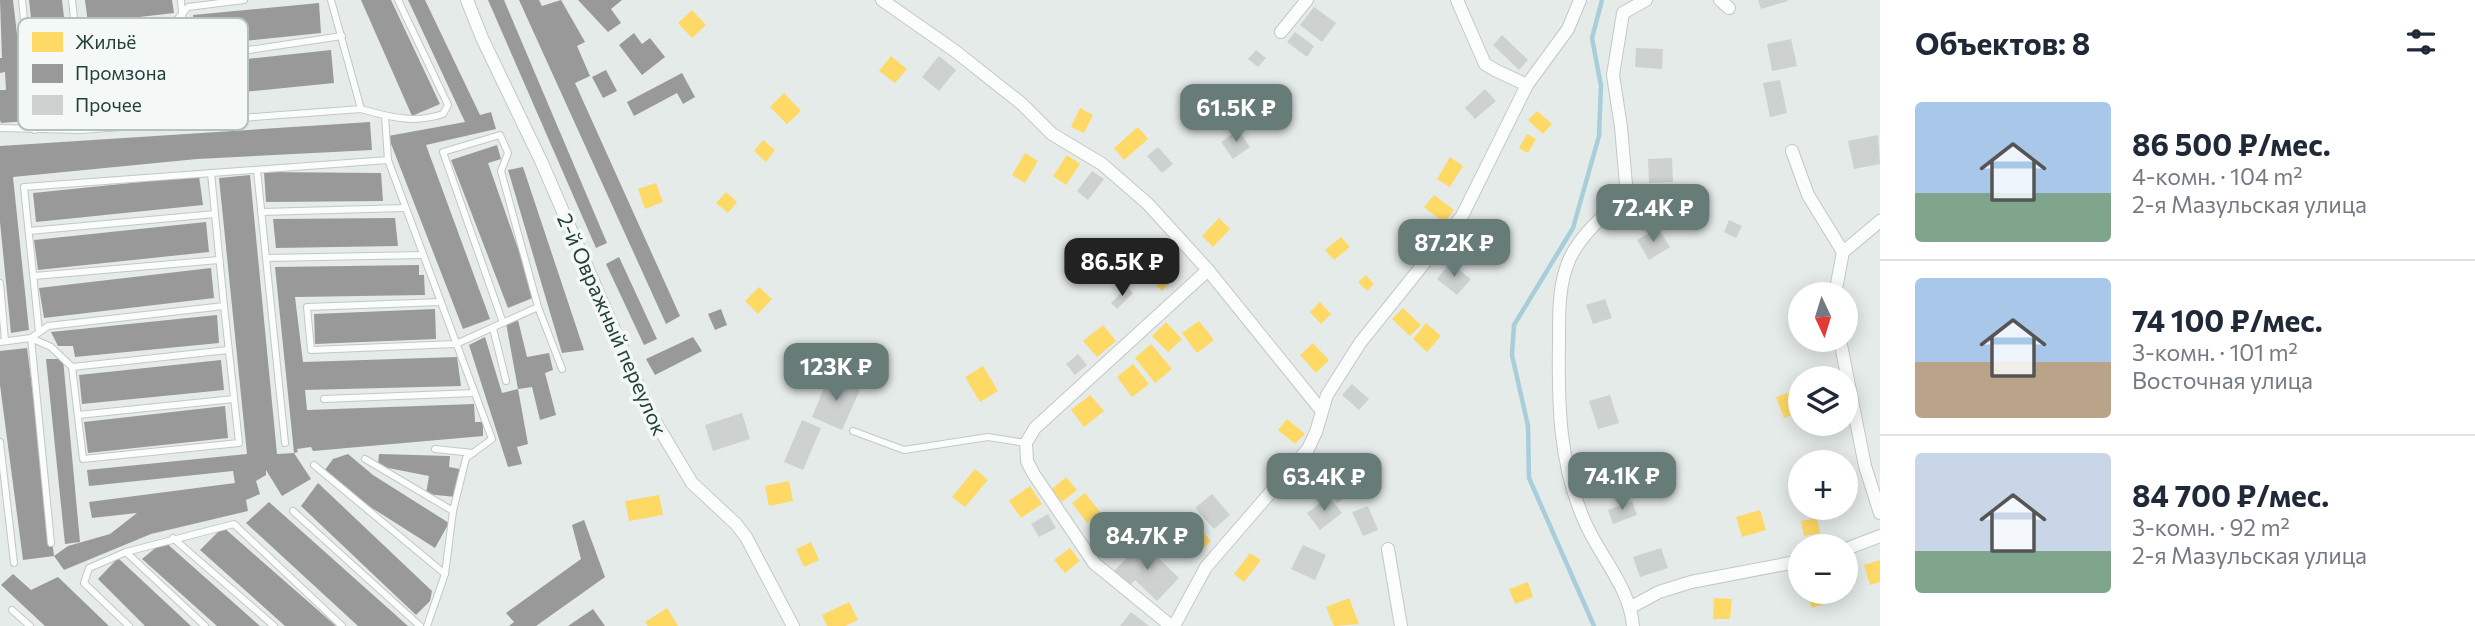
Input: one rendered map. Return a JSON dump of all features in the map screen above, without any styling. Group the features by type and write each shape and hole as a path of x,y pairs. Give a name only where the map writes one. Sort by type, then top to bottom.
{"street":[{"name":"2-й Овражный переулок","path":"467,0 482,38 542,163 650,413 692,483 736,524 746,537 793,626"},
{"path":"882,0 955,51 1023,104 1052,134 1102,164 1148,204 1208,270 1321,410"},
{"path":"1281,32 1307,0"},
{"path":"1457,0 1485,64 1527,85"},
{"path":"1208,270 1035,428 1026,443 1027,461 1033,473 1094,564 1172,626 1206,567 1308,449 1327,395 1360,343 1462,216 1527,85 1568,29 1580,0"},
{"path":"1633,626 1631,607 1585,523 1572,490 1561,436 1558,390 1559,328 1562,286 1570,257 1598,220 1627,195 1613,75 1623,13 1646,0"},
{"path":"1792,151 1808,195 1843,252"},
{"path":"1837,282 1843,252 1880,221"},
{"path":"1842,352 1865,466 1880,513"},
{"path":"1858,544 1880,536"},
{"path":"1388,549 1401,626"},
{"path":"1631,607 1659,592 1691,582 1788,563"}],"lane":[{"path":"22,0 24,18"},
{"path":"72,0 74,18"},
{"path":"181,0 182,18"},
{"path":"178,18 188,7 244,0"},
{"path":"331,0 361,109"},
{"path":"248,117 361,109 397,119 427,120 443,114 448,105 398,0"},
{"path":"248,50 342,36"},
{"path":"385,116 388,160 492,439 466,458 453,511 445,574 426,626"},
{"path":"0,128 18,129"},
{"path":"503,323 443,152 500,135 508,153 501,171 538,307 562,369"},
{"path":"39,332 24,187 388,160"},
{"path":"257,170 285,443"},
{"path":"0,283 3,341 31,338 51,347 72,367 83,459 239,443 211,173"},
{"path":"261,212 405,208"},
{"path":"29,231 215,214"},
{"path":"266,258 423,256"},
{"path":"34,276 219,260"},
{"path":"441,302 307,307 311,350 456,344 538,307"},
{"path":"31,338 48,326 223,306"},
{"path":"493,328 506,381"},
{"path":"31,338 51,543"},
{"path":"72,367 229,350"},
{"path":"324,399 474,393"},
{"path":"78,415 234,399"},
{"path":"853,431 904,450 988,437 1026,443"},
{"path":"0,442 15,563"},
{"path":"435,449 473,453"},
{"path":"365,459 453,511"},
{"path":"314,465 445,574"},
{"path":"293,511 420,626"},
{"path":"129,626 85,583 89,568 126,552 234,524 342,626"},
{"path":"173,538 274,626"},
{"path":"126,552 205,626"},
{"path":"12,610 30,626"}],"building: Жильё":[{"path":"692,10 706,25 692,38 678,23"},
{"path":"891,56 907,69 895,83 879,71"},
{"path":"784,93 801,111 787,124 770,107"},
{"path":"1080,108 1093,115 1084,133 1071,127"},
{"path":"1537,111 1552,124 1543,134 1528,120"},
{"path":"1138,127 1148,139 1124,160 1114,148"},
{"path":"1527,134 1536,139 1528,153 1519,148"},
{"path":"763,140 775,150 766,162 754,151"},
{"path":"1025,153 1038,161 1025,183 1012,175"},
{"path":"1067,155 1080,164 1066,185 1053,176"},
{"path":"1450,157 1463,166 1450,187 1437,179"},
{"path":"656,183 663,202 645,209 638,189"},
{"path":"726,192 737,202 728,213 716,203"},
{"path":"1434,195 1454,210 1444,223 1424,207"},
{"path":"1219,218 1230,229 1213,247 1202,236"},
{"path":"1341,237 1350,247 1334,260 1325,250"},
{"path":"1165,258 1180,272 1162,291 1147,276"},
{"path":"1366,275 1374,284 1367,291 1358,282"},
{"path":"759,287 772,299 758,314 745,301"},
{"path":"1320,302 1331,314 1321,324 1310,312"},
{"path":"1403,308 1421,325 1410,336 1392,319"},
{"path":"1199,321 1214,340 1197,353 1182,333"},
{"path":"1166,322 1182,339 1168,352 1152,336"},
{"path":"1426,323 1441,336 1427,352 1413,339"},
{"path":"1103,325 1116,341 1097,357 1083,341"},
{"path":"1313,343 1329,360 1316,373 1300,355"},
{"path":"1151,344 1172,369 1155,383 1135,358"},
{"path":"1133,364 1149,384 1132,397 1117,377"},
{"path":"983,366 998,391 980,402 965,377"},
{"path":"1788,393 1788,417 1784,418 1776,397"},
{"path":"1090,395 1104,411 1084,427 1071,410"},
{"path":"1287,419 1305,434 1295,444 1278,430"},
{"path":"975,469 988,480 965,507 952,497"},
{"path":"1066,477 1077,490 1062,502 1051,490"},
{"path":"789,481 793,501 769,506 765,486"},
{"path":"1030,486 1042,504 1021,518 1009,501"},
{"path":"1085,493 1101,513 1087,523 1072,503"},
{"path":"659,495 663,515 629,521 625,501"},
{"path":"1760,510 1766,530 1742,537 1736,517"},
{"path":"1817,520 1820,533 1804,534 1801,521"},
{"path":"1196,525 1211,541 1194,557 1179,541"},
{"path":"811,542 819,560 804,567 796,549"},
{"path":"1070,548 1080,561 1065,573 1054,560"},
{"path":"1250,553 1261,560 1244,582 1234,574"},
{"path":"1880,560 1880,582 1870,585 1864,565"},
{"path":"1528,582 1533,597 1515,604 1509,589"},
{"path":"1349,598 1359,624 1334,626 1326,607"},
{"path":"1714,598 1732,599 1730,619 1713,619"},
{"path":"849,602 858,620 845,626 827,626 822,615"},
{"path":"667,608 678,626 648,626 645,622"}],"building: Промзона":[{"path":"0,0 13,0 18,43 18,122 1,123 0,120 0,90 6,90 5,72 0,73"},
{"path":"29,0 62,0 64,18 31,18"},
{"path":"85,0 172,0 174,13 131,18 87,18"},
{"path":"361,0 391,0 440,104 412,116"},
{"path":"408,0 425,0 480,115 491,112 496,129 426,145 490,319 463,329 388,136 465,122"},
{"path":"488,0 504,0 607,243 596,248"},
{"path":"519,0 539,0 542,6 561,0 585,42 577,46 590,76 575,83 680,316 666,324"},
{"path":"578,0 622,0 611,9 621,23 608,32"},
{"path":"319,3 321,33 248,41 248,18 193,18 193,15"},
{"path":"634,33 642,44 650,38 665,57 642,75 619,45"},
{"path":"331,50 334,83 248,92 248,59"},
{"path":"606,70 617,91 603,98 592,77"},
{"path":"682,73 695,97 683,104 677,93 634,116 627,102"},
{"path":"370,122 372,150 197,159 13,177 29,330 11,333 0,222 0,146"},
{"path":"497,145 501,159 488,163 535,297 508,308 451,160"},
{"path":"523,167 584,350 562,353 508,170"},
{"path":"264,172 381,173 383,201 266,202"},
{"path":"250,175 277,454 294,453 311,479 282,496 266,470 266,475 256,481 260,494 246,500 248,511 151,534 64,570 54,556 68,546 110,534 137,513 92,518 89,502 235,483 233,471 89,486 87,470 247,454 219,178"},
{"path":"199,176 203,205 36,222 33,193"},
{"path":"395,218 398,246 276,248 273,219"},
{"path":"206,222 209,252 38,270 34,240"},
{"path":"619,257 657,339 644,345 606,264"},
{"path":"419,265 419,275 424,275 425,295 295,297 303,362 457,357 461,386 305,390 307,410 474,404 475,422 483,422 483,436 313,451 311,447 297,449 298,452 294,453 275,267"},
{"path":"211,268 214,298 44,318 39,288"},
{"path":"435,309 436,339 315,344 314,314"},
{"path":"721,309 727,325 715,330 708,314"},
{"path":"217,315 219,343 75,357 73,346 58,346 51,332"},
{"path":"518,320 527,357 549,353 553,370 545,373 556,415 540,420 532,387 518,389 506,323"},
{"path":"485,337 502,393 518,389 528,444 517,447 522,464 508,467 469,345"},
{"path":"693,337 702,351 655,375 646,359"},
{"path":"27,348 54,556 23,560 0,385 0,351"},
{"path":"46,359 63,359 80,542 65,544"},
{"path":"221,360 224,390 82,404 79,375"},
{"path":"225,406 228,438 88,453 84,422"},
{"path":"348,454 373,475 449,523 435,548 361,501 324,471 333,459"},
{"path":"379,454 450,456 449,467 460,469 456,497 426,494 429,476 378,466"},
{"path":"318,483 432,591 430,601 416,615 301,506"},
{"path":"269,502 408,626 358,626 246,523"},
{"path":"584,520 605,577 536,626 509,626 514,622 506,613 581,559 572,525"},
{"path":"223,527 336,626 285,626 200,550"},
{"path":"164,541 260,626 217,626 142,559"},
{"path":"118,558 191,626 145,626 98,579"},
{"path":"13,574 31,590 58,577 109,626 45,626 1,585"},
{"path":"593,609 605,626 568,626"}],"building: Прочее":[{"path":"1758,0 1788,0 1788,1 1761,9"},
{"path":"1314,7 1336,23 1322,42 1300,25"},
{"path":"1295,32 1314,46 1307,57 1287,42"},
{"path":"1502,35 1528,60 1519,70 1493,45"},
{"path":"1791,39 1797,66 1772,71 1767,44"},
{"path":"1636,48 1663,49 1662,69 1635,67"},
{"path":"1256,50 1266,58 1258,67 1248,59"},
{"path":"939,56 956,70 939,91 922,77"},
{"path":"1780,80 1787,113 1770,117 1763,83"},
{"path":"1485,89 1496,101 1475,119 1465,108"},
{"path":"1238,130 1250,147 1233,159 1221,142"},
{"path":"1878,135 1880,164 1854,169 1848,141"},
{"path":"1158,147 1173,164 1162,173 1147,156"},
{"path":"1672,158 1673,182 1649,183 1648,159"},
{"path":"1092,171 1104,179 1088,200 1077,191"},
{"path":"1729,220 1742,226 1736,238 1724,232"},
{"path":"1658,228 1670,247 1649,260 1637,240"},
{"path":"1450,263 1471,279 1457,295 1437,279"},
{"path":"1127,287 1133,293 1117,309 1111,303"},
{"path":"1605,299 1612,318 1593,324 1586,305"},
{"path":"1078,354 1087,365 1075,375 1066,364"},
{"path":"829,376 860,390 842,430 812,417"},
{"path":"1352,384 1369,399 1359,410 1342,395"},
{"path":"1610,395 1619,423 1598,429 1589,401"},
{"path":"742,413 750,439 713,451 705,425"},
{"path":"802,420 821,428 803,470 784,462"},
{"path":"1335,484 1345,498 1337,503 1327,490"},
{"path":"1212,494 1230,515 1214,529 1195,508"},
{"path":"1329,496 1342,513 1320,530 1307,513"},
{"path":"1632,501 1637,515 1613,524 1608,510"},
{"path":"1368,506 1378,530 1363,536 1352,512"},
{"path":"1048,514 1056,528 1039,537 1031,524"},
{"path":"1142,542 1179,578 1157,601 1135,580 1130,585 1114,571"},
{"path":"1303,545 1326,555 1315,580 1291,569"},
{"path":"1661,548 1668,568 1640,577 1633,557"},
{"path":"1131,612 1149,626 1120,626"}],"waterway":[{"path":"1594,626 1529,478 1528,426 1512,355 1514,325 1573,228 1599,136 1601,86 1592,38 1602,0"}]}
